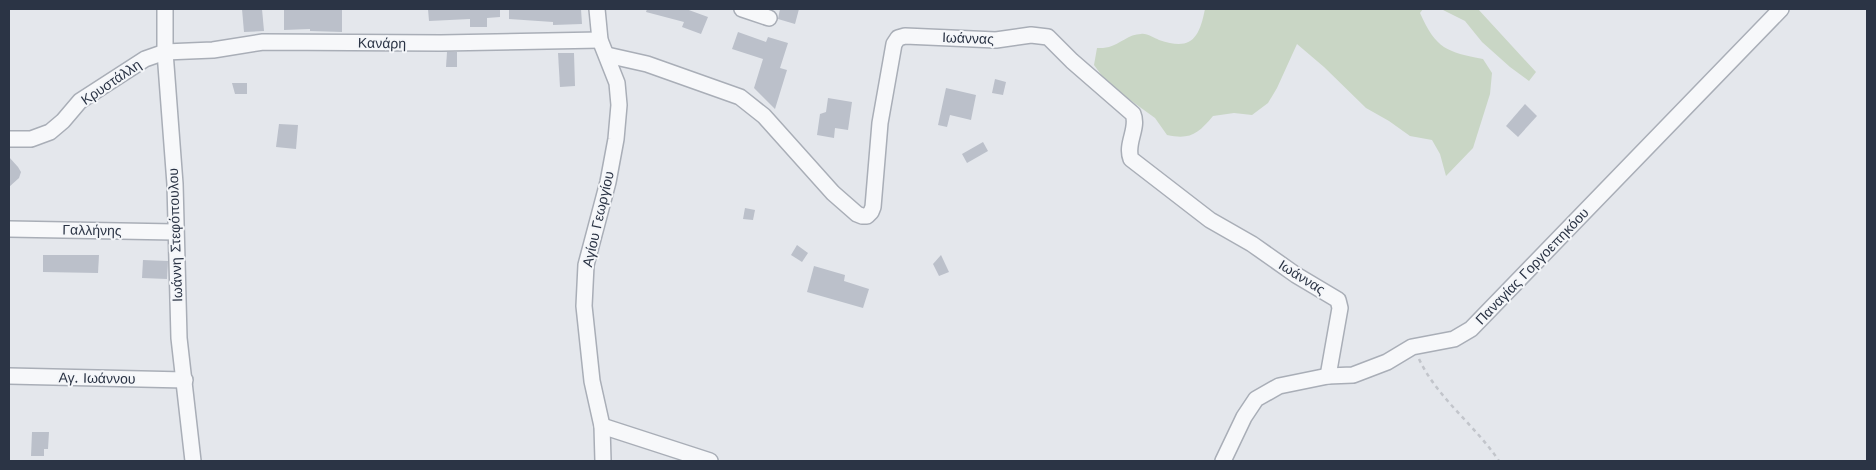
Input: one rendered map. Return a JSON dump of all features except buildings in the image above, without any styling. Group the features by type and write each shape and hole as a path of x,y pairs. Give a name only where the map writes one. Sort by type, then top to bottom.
{"street":[{"name":"Ιωάννη Στεφόπουλου","path":"165,9 165,52 175,184 179,338 193,461"},
{"name":"Αγίου Γεωργίου","path":"597,9 600,40 617,83 619,105 616,139 608,182 586,265 584,306 592,381 602,426 603,461"},
{"path":"742,9 769,18"},
{"name":"Παναγίας Γοργοεπηκόου","path":"1223,461 1244,417 1256,399 1279,386 1328,376 1353,376 1387,362 1412,347 1454,339 1471,329 1781,9"},
{"name":"Ιωάννας","path":"607,56 647,64 740,98 764,116 833,193 857,214 867,216 874,207 880,123 894,44 898,38 905,36 996,40 1031,36 1048,37 1072,61 1133,114 1135,121 1129,151 1131,159 1210,220 1252,244 1296,275 1338,300 1340,308 1328,376"},
{"name":"Κανάρη","path":"165,52 213,50 264,42 442,43 600,40"},
{"name":"Κρυστάλλη","path":"9,139 31,139 50,132 63,121 80,100 145,59 165,52"},
{"name":"Γαλλήνης","path":"9,229 175,232"},
{"name":"Αγ. Ιωάννου","path":"9,376 185,380"},
{"path":"602,426 710,461"}],"path":[{"path":"1412,347 1425,372 1455,410 1487,442 1499,461"}],"green space":[{"path":"1205,9 1423,9 1420,13 1437,42 1451,51 1483,59 1492,73 1490,94 1473,148 1446,176 1440,154 1432,140 1410,136 1366,108 1297,44 1268,103 1252,115 1234,113 1213,116 1193,134 1182,137 1167,135 1155,118 1108,84 1094,65 1097,48 1109,47 1137,34 1148,35 1170,43 1186,43 1192,40 1200,28"},
{"path":"1441,9 1478,9 1536,72 1529,81 1482,42 1465,21"}]}
